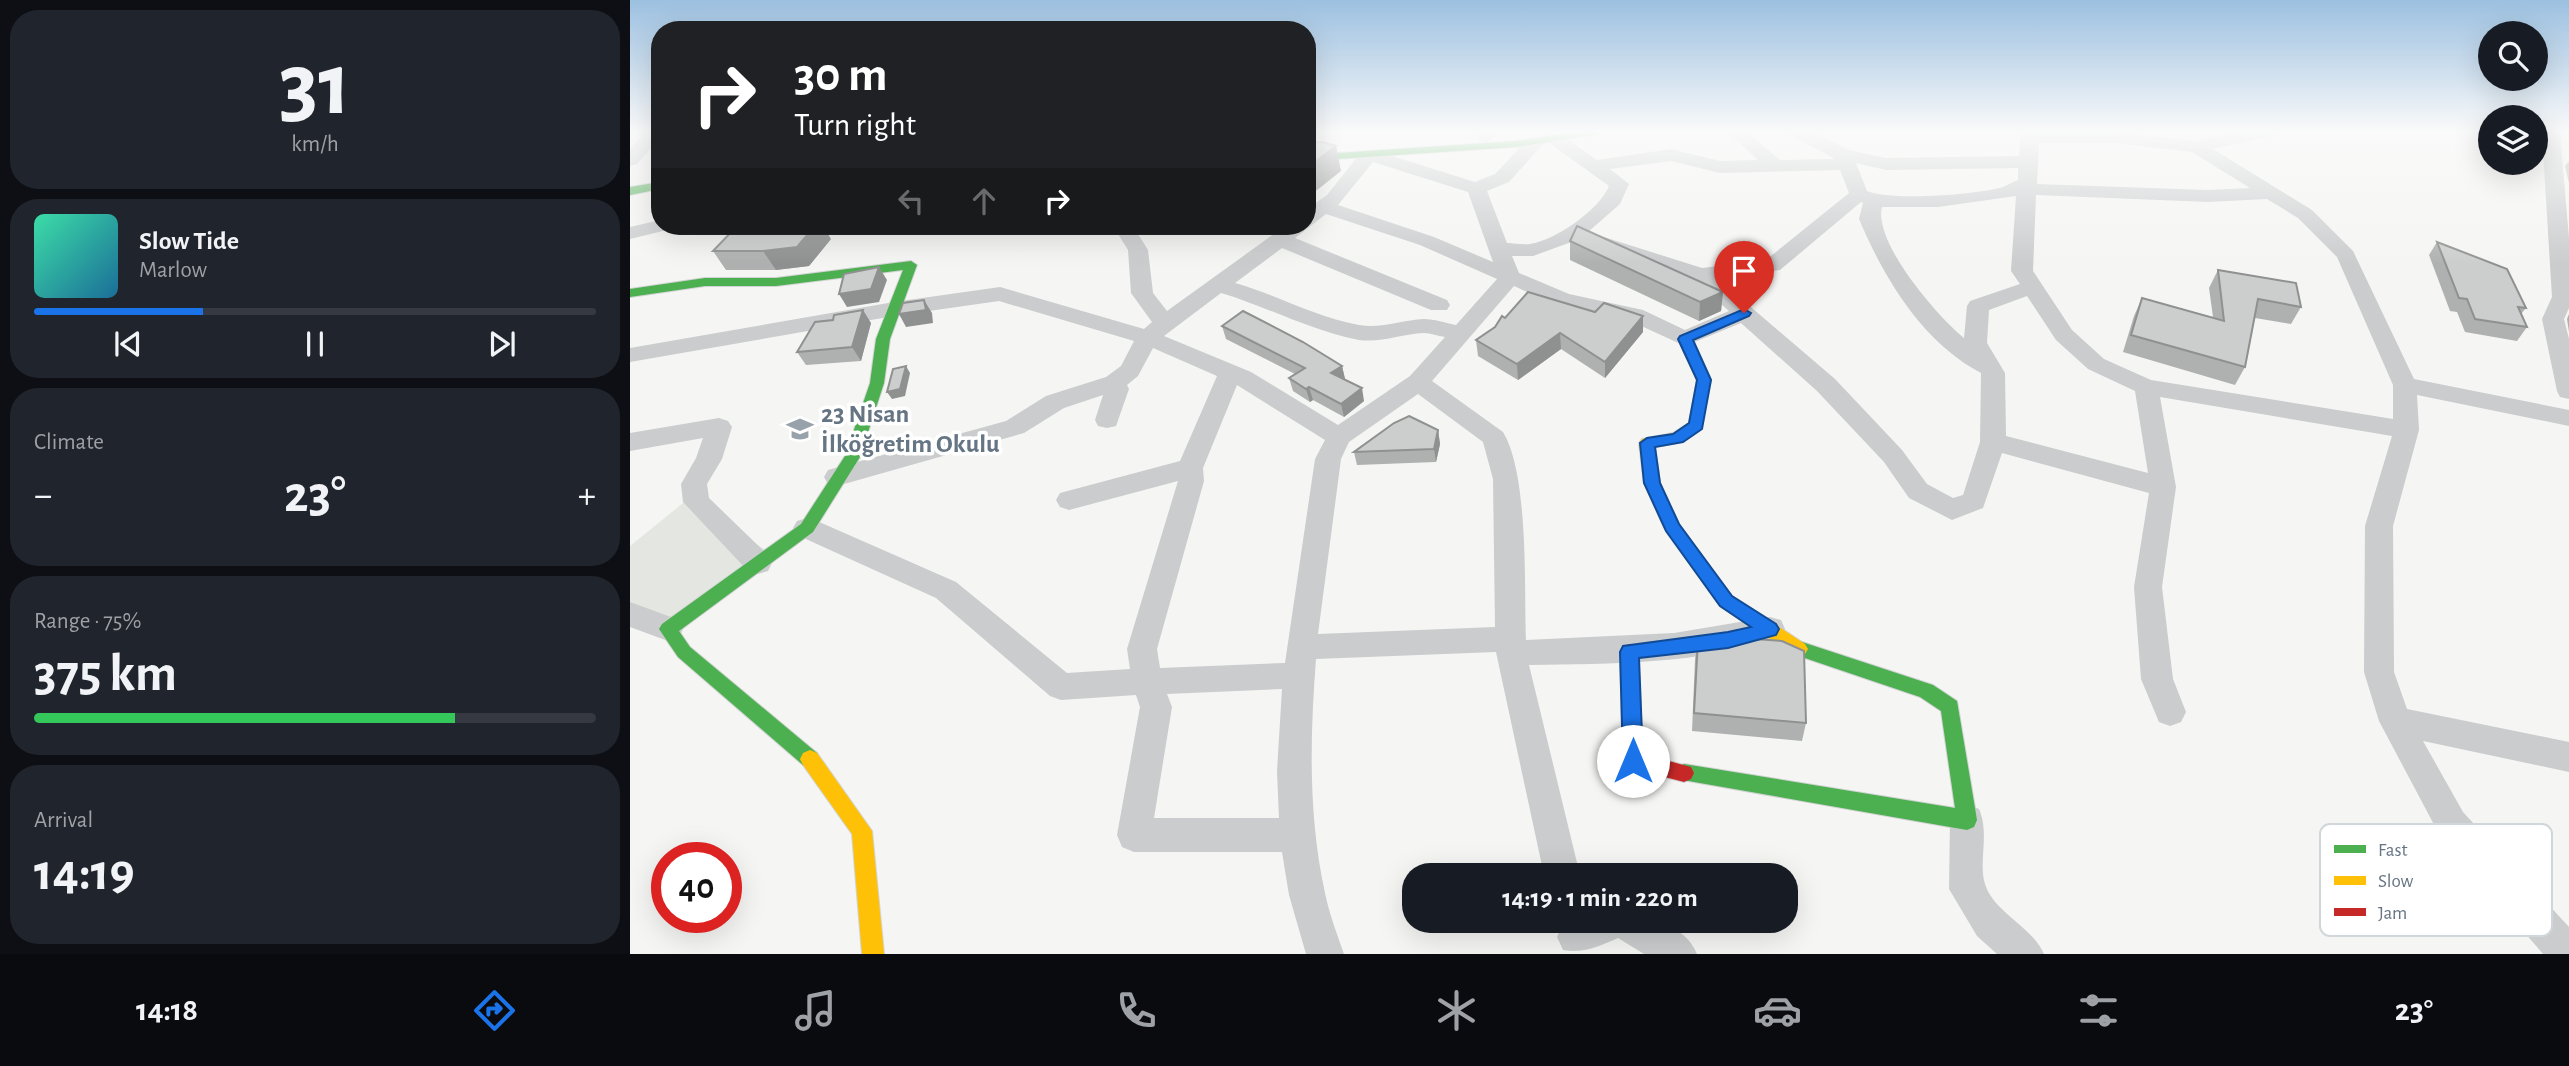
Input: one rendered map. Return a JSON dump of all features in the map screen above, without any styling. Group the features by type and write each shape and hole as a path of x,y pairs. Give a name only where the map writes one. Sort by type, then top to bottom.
{"street":[{"path":"1316,213 1334,199 1353,176"},
{"path":"1436,176 1476,188 1504,176"},
{"path":"1499,249 1533,250 1573,234 1613,200 1619,184 1607,176"},
{"path":"1854,176 1867,198 1869,219 1890,266 1936,327 1993,373"},
{"path":"1978,176 2207,196 2270,192"},
{"path":"2023,176 2022,271 2064,335 2096,364 2146,387 2406,430"},
{"path":"2243,176 2305,215 2346,255 2405,385 2406,430 2379,526 2379,672 2395,721 2452,824"},
{"path":"2554,176 2564,307 2553,319 2569,391"},
{"path":"630,183 651,179"},
{"path":"1685,339 1740,309 1772,265 1867,198 1938,201 2022,181"},
{"path":"630,191 651,187"},
{"path":"1476,188 1510,278"},
{"path":"1316,213 1427,242 1562,299 1635,315 1685,339 1704,380 1696,425 1677,438 1647,443 1652,483 1672,527 1726,601 1801,650 1926,691 1950,707 1967,820 1967,888 1990,923 2025,954"},
{"path":"630,233 651,228"},
{"path":"1573,234 1701,275 1826,385 1893,456 1918,491 1952,510 1974,501 1993,442 1993,373 1975,343 1978,306 2032,287"},
{"path":"1129,235 1138,250 1142,293 1156,330"},
{"path":"837,477 1015,427 1055,402 1114,383 1130,371 1156,330 1285,235"},
{"path":"1279,239 1440,305"},
{"path":"630,293 705,282 776,282 911,265 883,339 873,395 852,457 807,528 668,629"},
{"path":"1701,275 1772,265"},
{"path":"1325,954 1310,916 1297,835 1295,728 1328,459 1339,437 1418,382 1510,278"},
{"path":"1218,285 1263,299 1313,321 1362,333 1392,332 1425,326 1461,333"},
{"path":"630,355 894,309 1000,294 1156,330 1339,437"},
{"path":"1230,372 1190,468 1191,481 1142,649 1147,680 1156,707 1134,835 1297,835"},
{"path":"1418,382 1494,438 1506,479 1511,646 1559,863"},
{"path":"1107,420 1117,389 1114,383"},
{"path":"2405,385 2569,418"},
{"path":"2146,387 2163,487 2148,587 2157,679 2169,712"},
{"path":"630,442 719,427 709,459 694,484 696,502 758,564"},
{"path":"1993,442 2163,487"},
{"path":"1069,500 1190,468"},
{"path":"807,528 946,590 1061,687 1147,680 1179,682 1302,661 1511,646 1629,652 1728,640 1770,629"},
{"path":"630,614 668,629 684,652 816,763 862,831 873,954"},
{"path":"1629,652 1633,761 1694,775 1818,793 1967,820"},
{"path":"2395,721 2569,757"},
{"path":"1644,933 1678,954"},
{"path":"2552,936 2568,954"}],"shaded area":[{"path":"688,499 767,551 667,621 630,602 630,546"}],"building":[{"path":"1577,226 1723,292 1700,302 1570,241"},
{"path":"728,235 807,235 797,247 763,251 713,251"},
{"path":"2437,242 2507,269 2526,308 2518,307 2527,327 2475,319 2467,299 2459,298"},
{"path":"879,267 871,289 839,294 844,274"},
{"path":"2218,270 2296,283 2301,307 2258,299 2245,367 2131,335 2142,298 2224,321"},
{"path":"1528,292 1595,312 1604,303 1643,316 1605,362 1560,333 1517,364 1476,340 1495,327 1502,316 1505,318"},
{"path":"924,300 926,310 899,314 903,303"},
{"path":"863,310 852,347 797,352 815,322 833,320 834,315"},
{"path":"1243,311 1342,366 1331,373 1362,388 1341,404 1309,387 1306,389 1289,378 1305,368 1222,326"},
{"path":"906,366 900,389 887,392 893,369"},
{"path":"1409,416 1438,430 1434,449 1354,452 1394,423"},
{"path":"1724,637 1782,641 1804,651 1806,723 1694,713 1698,640"}],"traffic: fast":[{"path":"630,191 651,187"},
{"path":"630,293 705,282 776,282 911,265 883,339 877,383 852,457 807,528 668,629 684,652 810,759"},
{"path":"1684,773 1967,820 1950,707 1926,691 1799,649"}],"traffic: slow":[{"path":"1685,339 1704,380 1696,425 1677,438 1647,443 1652,483 1672,527 1726,601 1799,649"},
{"path":"810,759 862,831 873,954"}],"traffic: jam":[{"path":"1629,652 1633,761 1684,773"}],"place":[{"name":"23 Nisan İlköğretim Okulu","path":"800,429"}],"route":[{"path":"1633,761 1633,699 1629,652 1728,640 1770,629 1726,601 1672,527 1652,483 1647,443 1677,438 1696,425 1704,380 1685,339 1744,313"}]}
